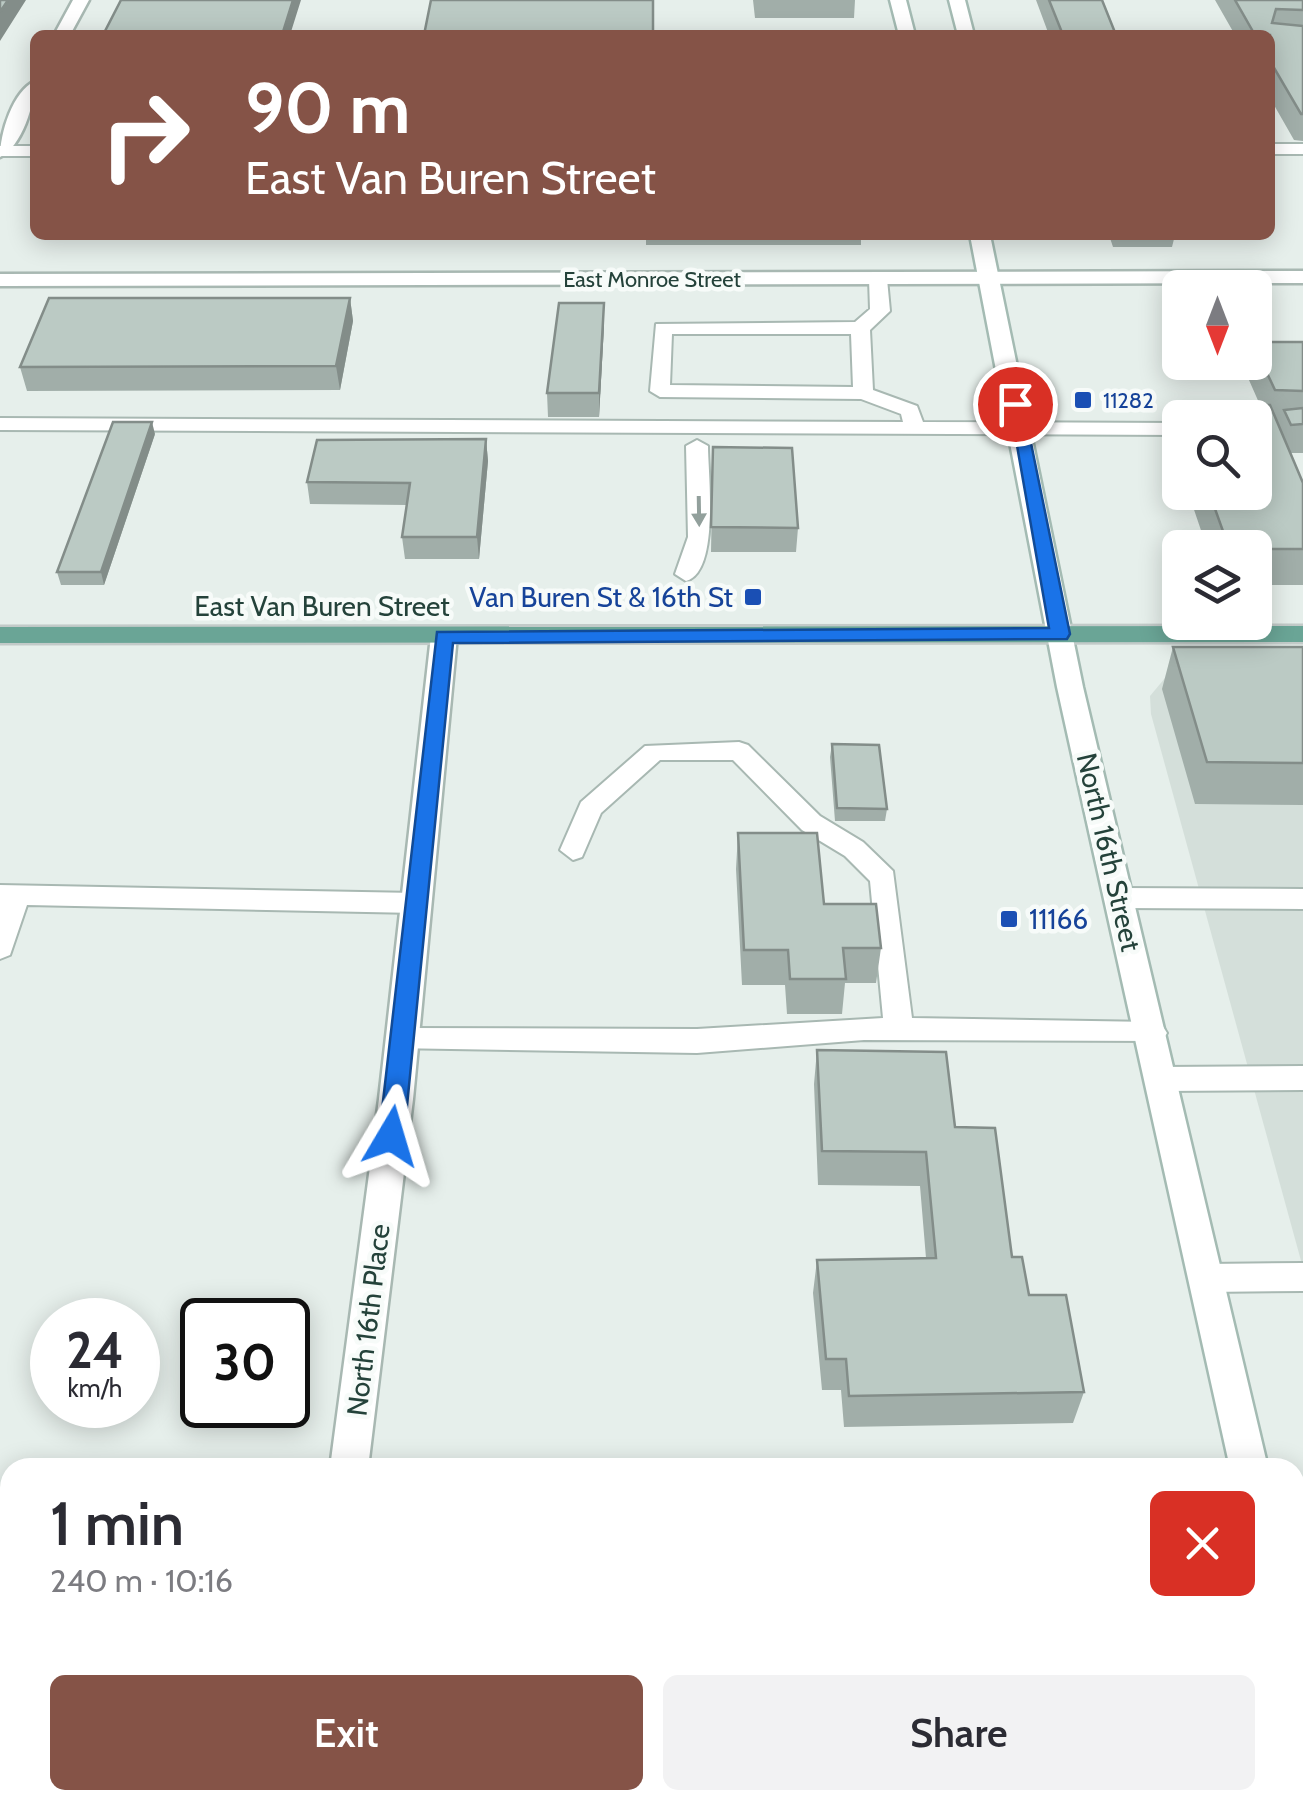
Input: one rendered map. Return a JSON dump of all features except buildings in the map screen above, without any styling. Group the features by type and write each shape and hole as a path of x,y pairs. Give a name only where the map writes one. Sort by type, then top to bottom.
{"main road":[{"name":"East Van Buren Street","path":"0,635 1303,634"}],"street":[{"path":"65,30 81,0"},
{"path":"898,0 905,30"},
{"path":"958,0 965,30"},
{"path":"0,151 30,95"},
{"name":"North 16th Street","path":"981,240 1060,634 1247,1458"},
{"name":"East Monroe Street","path":"0,280 1303,277"},
{"name":"North 16th Place","path":"350,1458 402,1040 444,636"}],"lane":[{"path":"1275,150 1303,149"},
{"path":"0,151 30,150"},
{"path":"878,279 880,311 860,328 663,328 660,391 864,393 910,410 915,429"},
{"path":"860,328 864,393"},
{"path":"0,424 1162,429"},
{"path":"686,574 699,537 697,446"},
{"path":"574,850 590,808 654,752 739,751 811,822 854,849 883,878 900,1029"},
{"path":"0,948 8,895 416,903"},
{"path":"1120,898 1303,899"},
{"path":"402,1040 697,1040 900,1029 1152,1034"},
{"path":"1162,1078 1303,1078"},
{"path":"1206,1278 1303,1278"}],"shaded area":[{"path":"1303,672 1303,1268 1151,714 1150,696 1165,678"}],"place":[{"name":"11282","path":"1083,400"},
{"name":"Van Buren St & 16th St","path":"753,597"},
{"name":"11166","path":"1009,919"}],"route":[{"path":"391,1136 444,636 1060,634 1015,404"}]}
